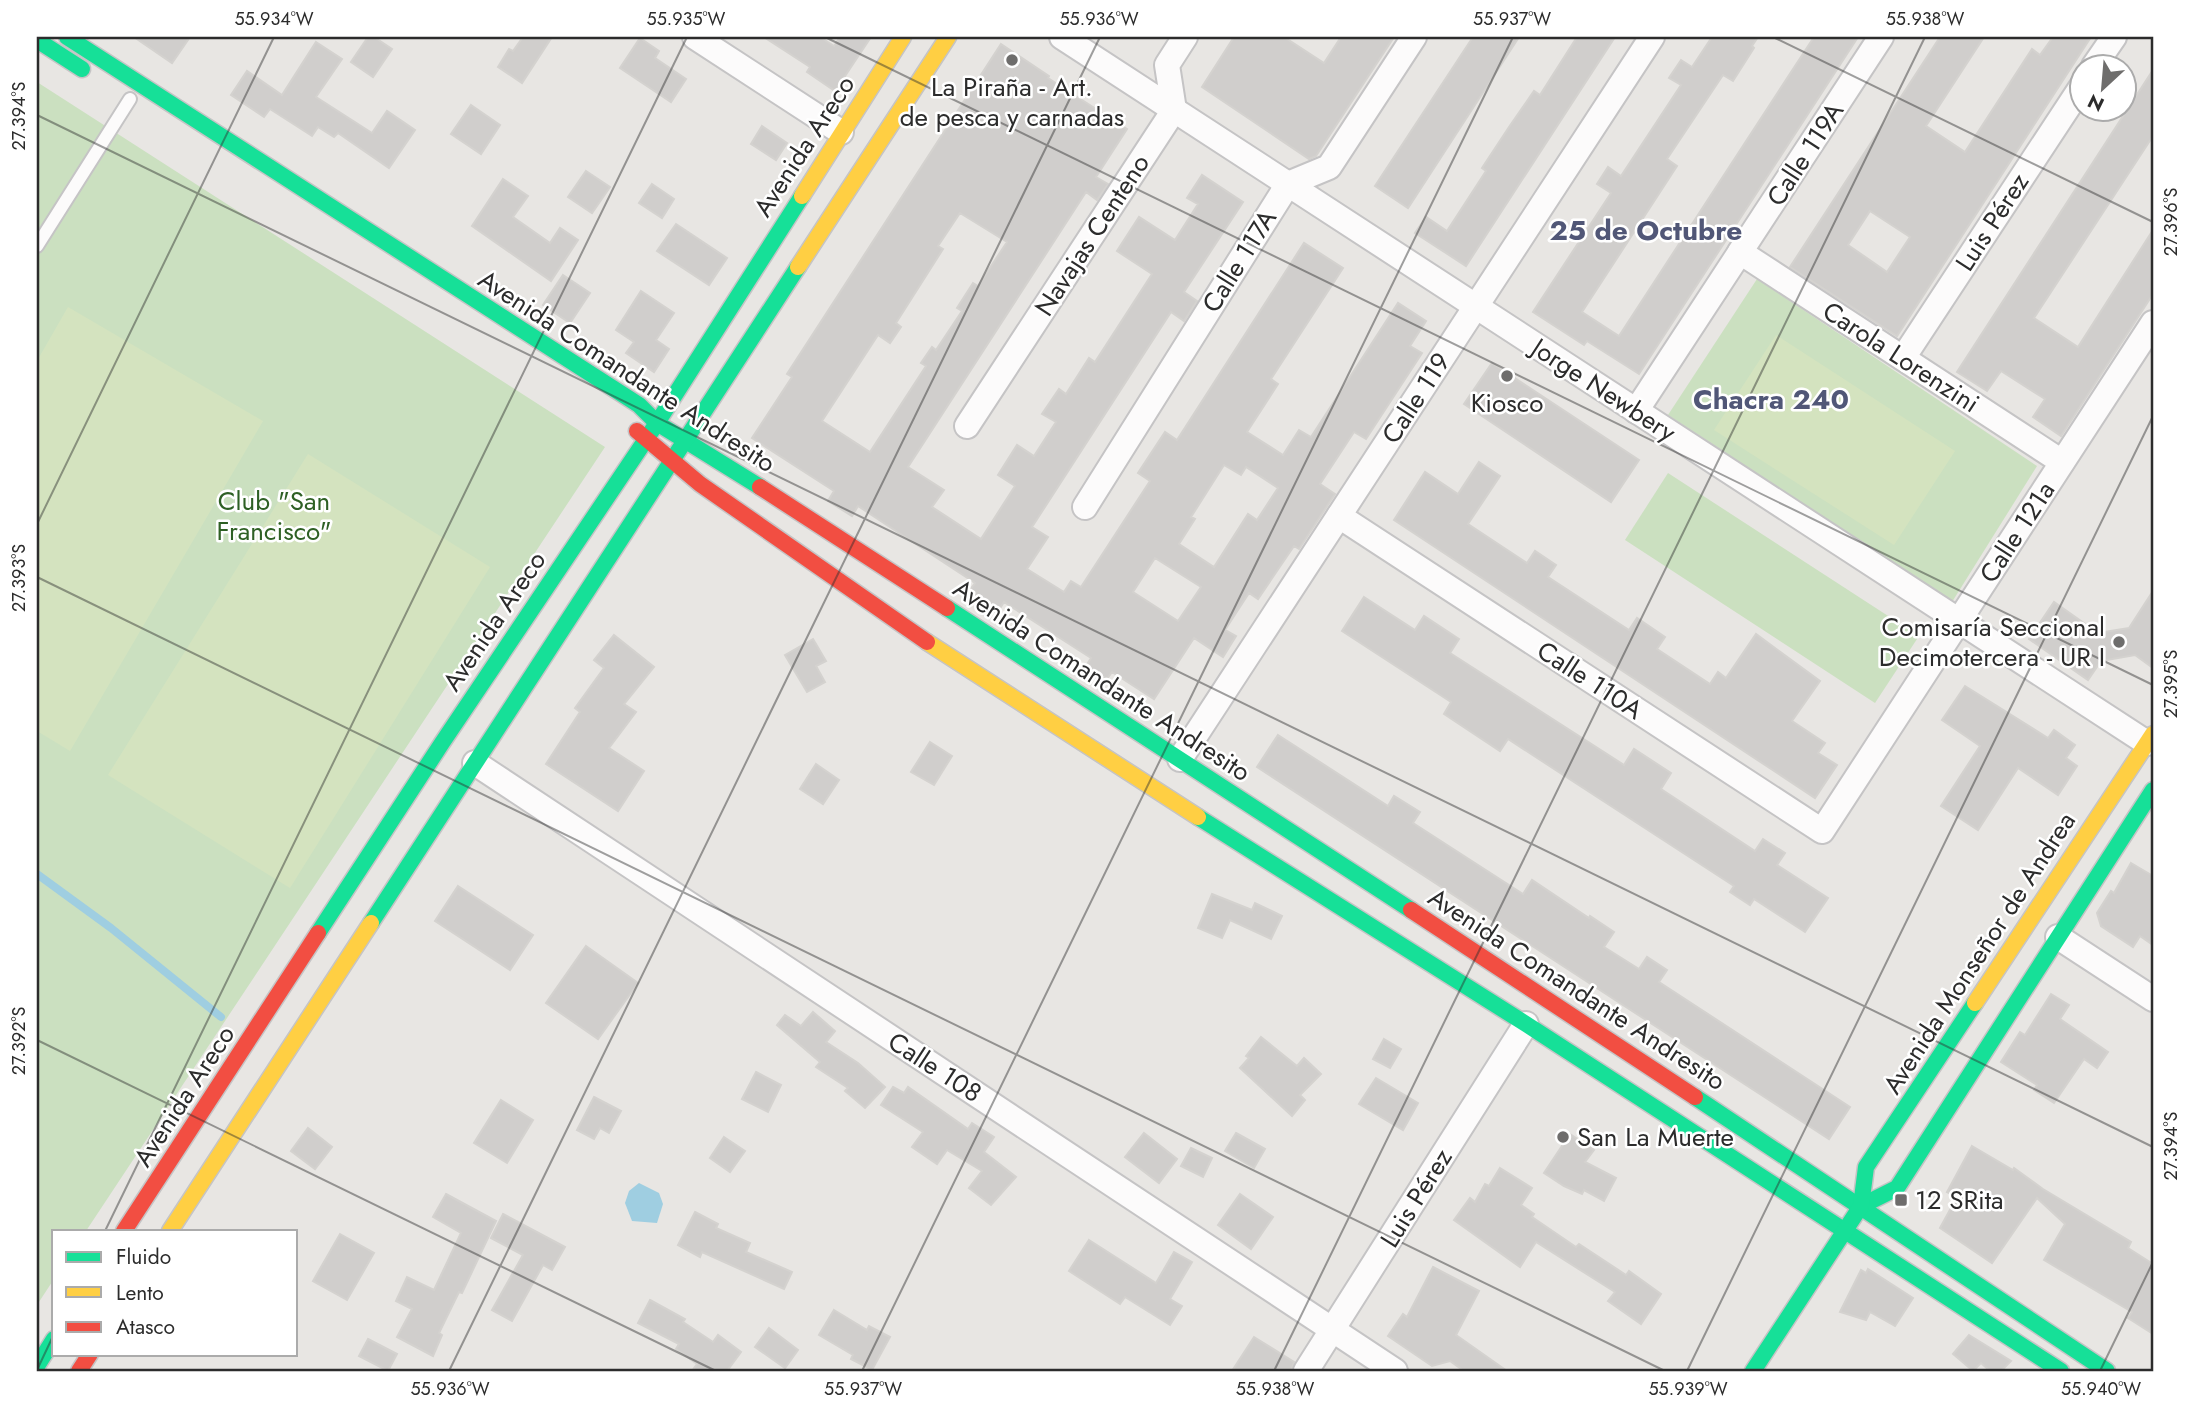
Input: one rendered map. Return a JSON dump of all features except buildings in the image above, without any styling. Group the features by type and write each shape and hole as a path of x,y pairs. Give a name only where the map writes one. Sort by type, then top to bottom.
{"main road":[{"name":"Avenida Areco","path":"125,1230 442,743 657,423 903,37"},
{"path":"171,1230 948,37"},
{"path":"37,40 100,80"},
{"name":"Avenida Comandante Andresito","path":"78,40 639,405 657,423 1556,1003 2107,1371"},
{"name":"Avenida Comandante Andresito","path":"628,425 673,458 699,484 872,606 1030,710 1526,1024 2061,1371"},
{"name":"Avenida Monseñor de Andrea","path":"1753,1371 1861,1206 1866,1167 2150,738"},
{"name":"Avenida Monseñor de Andrea","path":"1861,1206 1897,1188 2153,790"},
{"path":"37,1366 52,1342"}],"street":[{"path":"695,37 842,132"},
{"name":"Jorge Newbery","path":"1062,37 1959,621 2150,738"},
{"path":"1174,110 1167,65 1185,37"},
{"name":"Calle 117A","path":"1084,507 1288,184 1329,167 1414,37"},
{"name":"Calle 119","path":"1180,760 1652,37"},
{"name":"Calle 119A","path":"1636,411 1881,37"},
{"path":"2104,52 2114,37"},
{"name":"Luis Pérez","path":"1903,358 2068,106"},
{"name":"Navajas Centeno","path":"967,426 1174,110"},
{"name":"Carola Lorenzini","path":"1740,252 2062,462"},
{"name":"Calle 121a","path":"1835,811 2153,323"},
{"name":"Calle 110A","path":"1339,516 1822,831 1835,811"},
{"name":"Calle 108","path":"475,763 1395,1371"},
{"path":"2058,937 2153,999"},
{"name":"Luis Pérez","path":"1306,1371 1526,1024"}],"lane":[{"path":"37,246 131,100"}],"green space":[{"name":"Club \"San Francisco\"","path":"37,82 605,447 87,1230 52,1230 52,1282 37,1305"},
{"path":"1757,279 2037,466 1952,602 1668,415"},
{"path":"68,307 263,421 70,751 37,731 37,361"},
{"path":"1776,335 1955,451 1894,545 1714,430"},
{"path":"308,454 490,567 290,888 108,775"},
{"path":"1668,473 1919,636 1875,703 1625,540"}],"water":[{"path":"639,1183 659,1193 663,1204 657,1223 632,1221 625,1203 629,1191"}],"waterway":[{"path":"37,874 111,928 221,1017"}],"traffic: fast":[{"path":"67,37 639,405 657,423 760,487"},
{"path":"37,40 82,69"},
{"path":"318,933 657,423 802,196"},
{"path":"371,923 798,267"},
{"path":"947,608 1411,910"},
{"path":"1861,1206 1897,1188 2153,790"},
{"path":"1198,817 1526,1024 2061,1371"},
{"path":"1753,1371 1861,1206 1866,1167 1975,1003"},
{"path":"1695,1097 2107,1371"},
{"path":"37,1366 52,1342"}],"traffic: slow":[{"path":"802,196 903,37"},
{"path":"798,267 948,37"},
{"path":"927,642 1198,817"},
{"path":"1975,1003 2153,734"},
{"path":"171,1230 371,923"}],"traffic: jam":[{"path":"637,431 700,484 927,642"},
{"path":"760,487 947,608"},
{"path":"1411,910 1695,1097"},
{"path":"125,1230 318,933"},
{"path":"79,1371 89,1356"}],"place":[{"name":"La Piraña - Art. de pesca y carnadas","path":"1012,60"},
{"name":"Kiosco","path":"1507,376"},
{"name":"Comisaría Seccional Decimotercera - UR I","path":"2119,642"},
{"name":"San La Muerte","path":"1563,1137"},
{"name":"12 SRita","path":"1901,1200"}],"district":[{"name":"25 de Octubre","path":"1646,230"},
{"name":"Chacra 240","path":"1771,399"}]}
